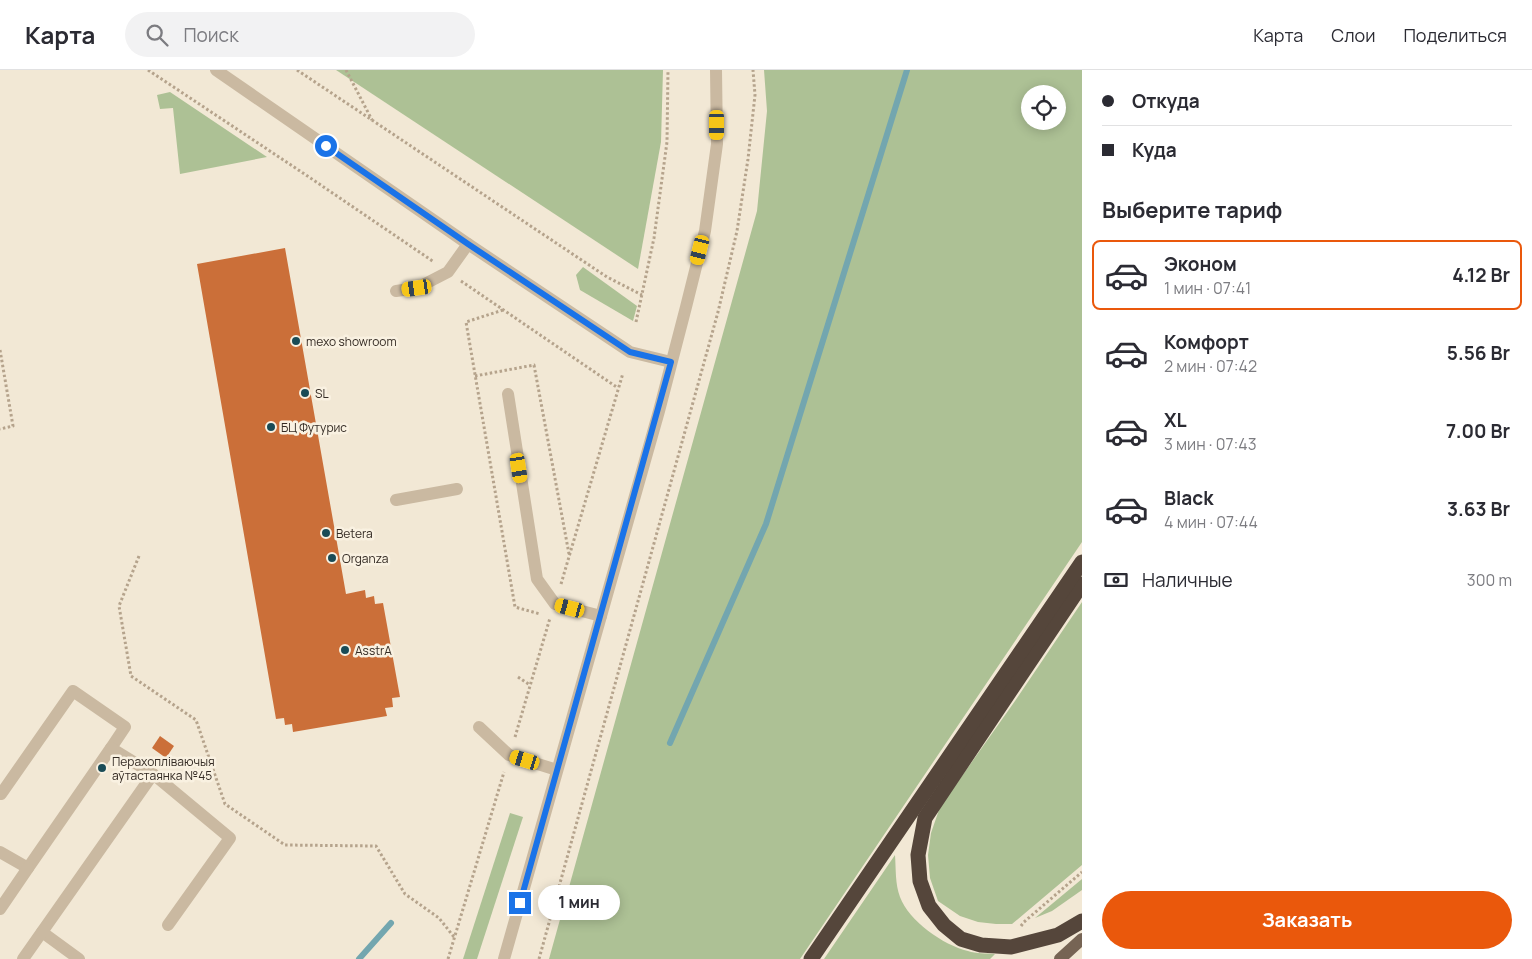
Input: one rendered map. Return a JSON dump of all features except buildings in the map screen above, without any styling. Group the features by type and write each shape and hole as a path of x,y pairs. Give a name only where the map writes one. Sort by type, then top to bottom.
{"highway":[{"path":"811,959 1082,562"},
{"path":"1082,584 925,818 918,856 920,881 929,906 944,926 961,939 981,945 1011,947 1058,935 1082,921"}],"main road":[{"path":"1060,959 1082,940"}],"lane":[{"path":"216,70 468,244 630,352 671,362"},
{"path":"504,959 671,362 705,231 717,144 716,70"},
{"path":"396,291 417,288 448,272 468,244"},
{"path":"508,394 537,579 555,604 600,616"},
{"path":"396,500 457,489"},
{"path":"0,909 125,727 73,691 2,794"},
{"path":"479,727 509,755 557,770"},
{"path":"111,748 153,774 230,838 168,925"},
{"path":"23,959 153,774"},
{"path":"0,852 28,868"},
{"path":"42,932 79,959"}],"path":[{"path":"148,70 306,175 618,388"},
{"path":"297,70 607,277 642,295"},
{"path":"346,70 372,121"},
{"path":"636,322 654,238 667,142 668,70"},
{"path":"539,959 722,294 737,231 748,159 755,95 753,70"},
{"path":"503,309 466,322 515,607 551,617"},
{"path":"0,350 13,426 0,428"},
{"path":"476,376 534,365 569,556"},
{"path":"448,959 623,373"},
{"path":"139,556 119,606 131,676 196,720 225,804 284,845 376,846 404,894 439,918 454,938"},
{"path":"518,678 530,685"},
{"path":"1011,947 1024,922 1082,872"}],"green space":[{"path":"336,70 663,70 661,142 638,269"},
{"path":"764,70 1082,70 1082,542 800,959 549,959 757,211 767,111"},
{"path":"170,92 267,157 180,174 173,108 160,109 157,95"},
{"path":"583,267 637,306 633,321 580,290 576,275"},
{"path":"1082,602 1082,865 1012,924 978,922 960,916 938,901 930,878 928,855 931,833 940,807"},
{"path":"510,813 523,817 477,959 463,959"},
{"path":"895,855 898,892 904,906 911,915 928,931 958,948 971,952 995,954 990,959 824,959"},
{"path":"1082,879 1082,890 1052,911 1035,918"}],"waterway":[{"path":"670,743 766,524 907,70"},
{"path":"359,959 391,923"}],"place":[{"name":"mexo showroom","path":"296,341"},
{"name":"SL","path":"305,393"},
{"name":"БЦ Футурис","path":"271,427"},
{"name":"Betera","path":"326,533"},
{"name":"Organza","path":"332,558"},
{"name":"AsstrA","path":"345,650"},
{"name":"Перахопліваючыя аўтастаянка №45","path":"102,768"}],"route":[{"path":"326,146 630,352 671,362 520,903"}]}
